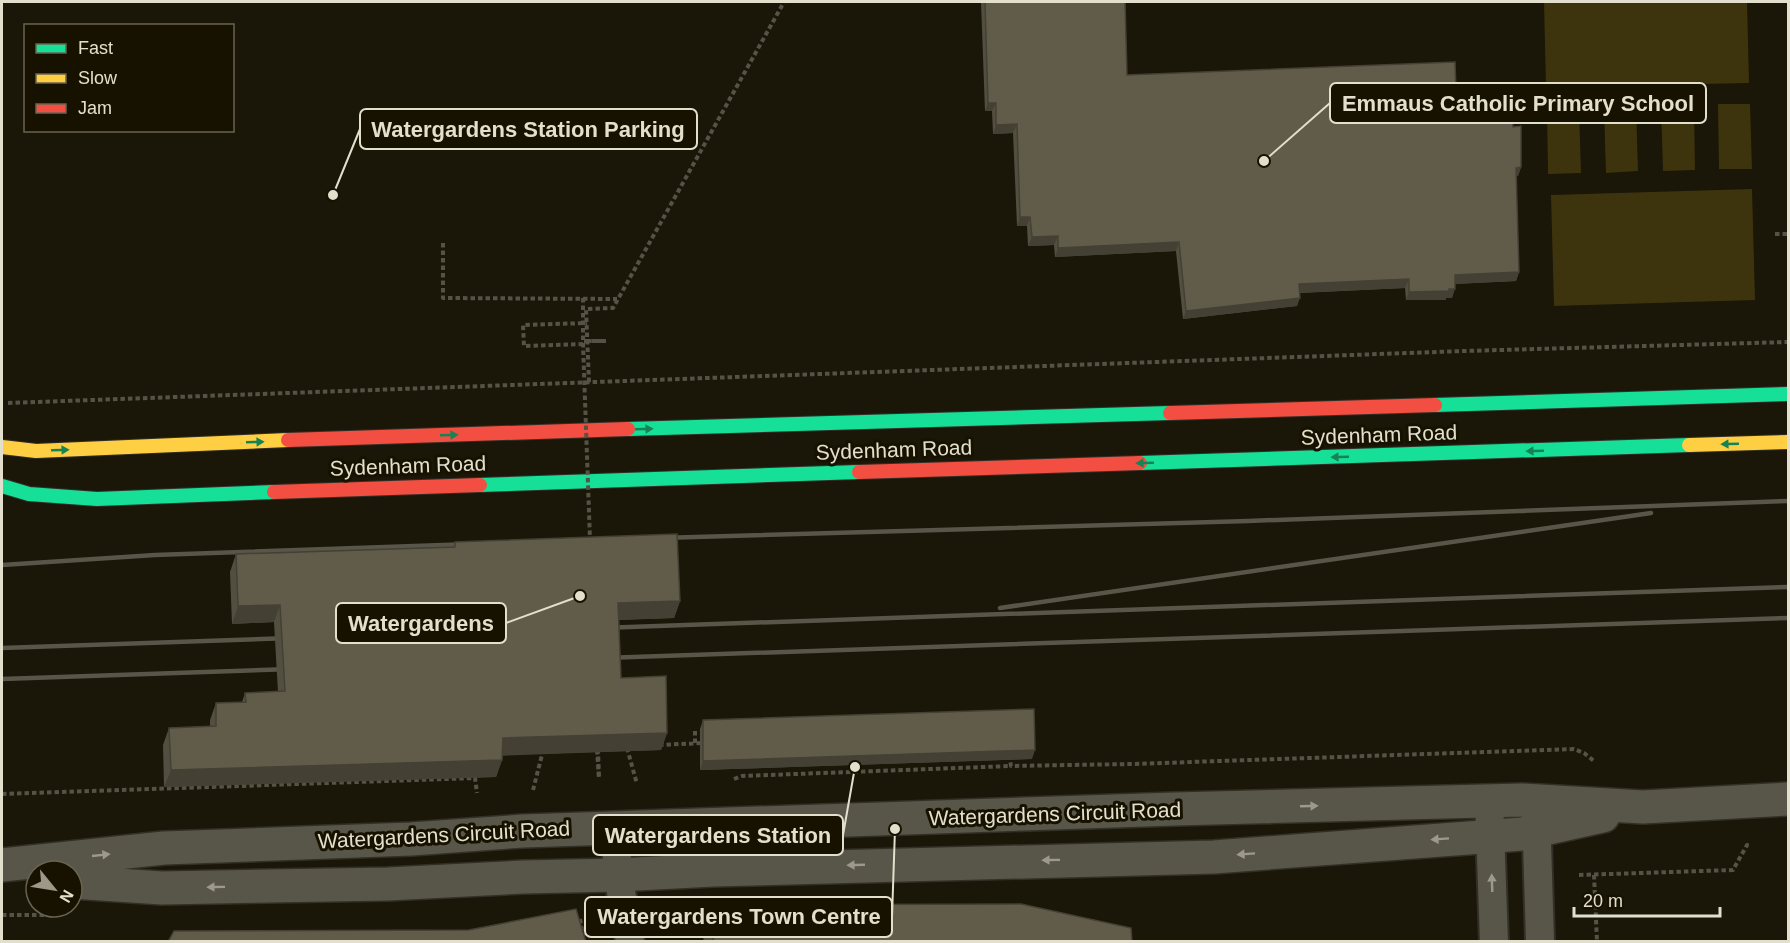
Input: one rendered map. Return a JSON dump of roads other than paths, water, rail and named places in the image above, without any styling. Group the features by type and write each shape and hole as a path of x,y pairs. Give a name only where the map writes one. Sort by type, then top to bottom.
{"street":[{"name":"Sydenham Road","path":"2,447 36,451 338,438 715,432 1788,394"},
{"name":"Sydenham Road","path":"2,486 29,494 97,499 730,471 1788,442"},
{"name":"Watergardens Circuit Road","path":"2,865 164,848 411,839 523,831 1489,801 1537,815 1788,799"},
{"name":"Watergardens Circuit Road","path":"84,883 162,888 388,884 736,869 1215,856 1522,834 1537,815"},
{"path":"2,878 24,879"}],"lane":[{"path":"1489,801 1494,942"},
{"path":"1537,815 1540,942"},
{"path":"615,828 618,875 630,942"}],"railway":[{"path":"661,538 1248,521 1788,501"},
{"path":"1000,608 1651,513"},
{"path":"2,565 155,555 472,544"},
{"path":"601,628 1788,587"},
{"path":"604,658 1788,618"},
{"path":"2,648 292,638"},
{"path":"2,679 292,669"}],"place":[{"name":"Emmaus Catholic Primary School","path":"1264,161"},
{"name":"Watergardens Station Parking","path":"333,195"},
{"name":"Watergardens","path":"580,596"},
{"name":"Watergardens Station","path":"855,767"},
{"name":"Watergardens Town Centre","path":"895,829"}]}
